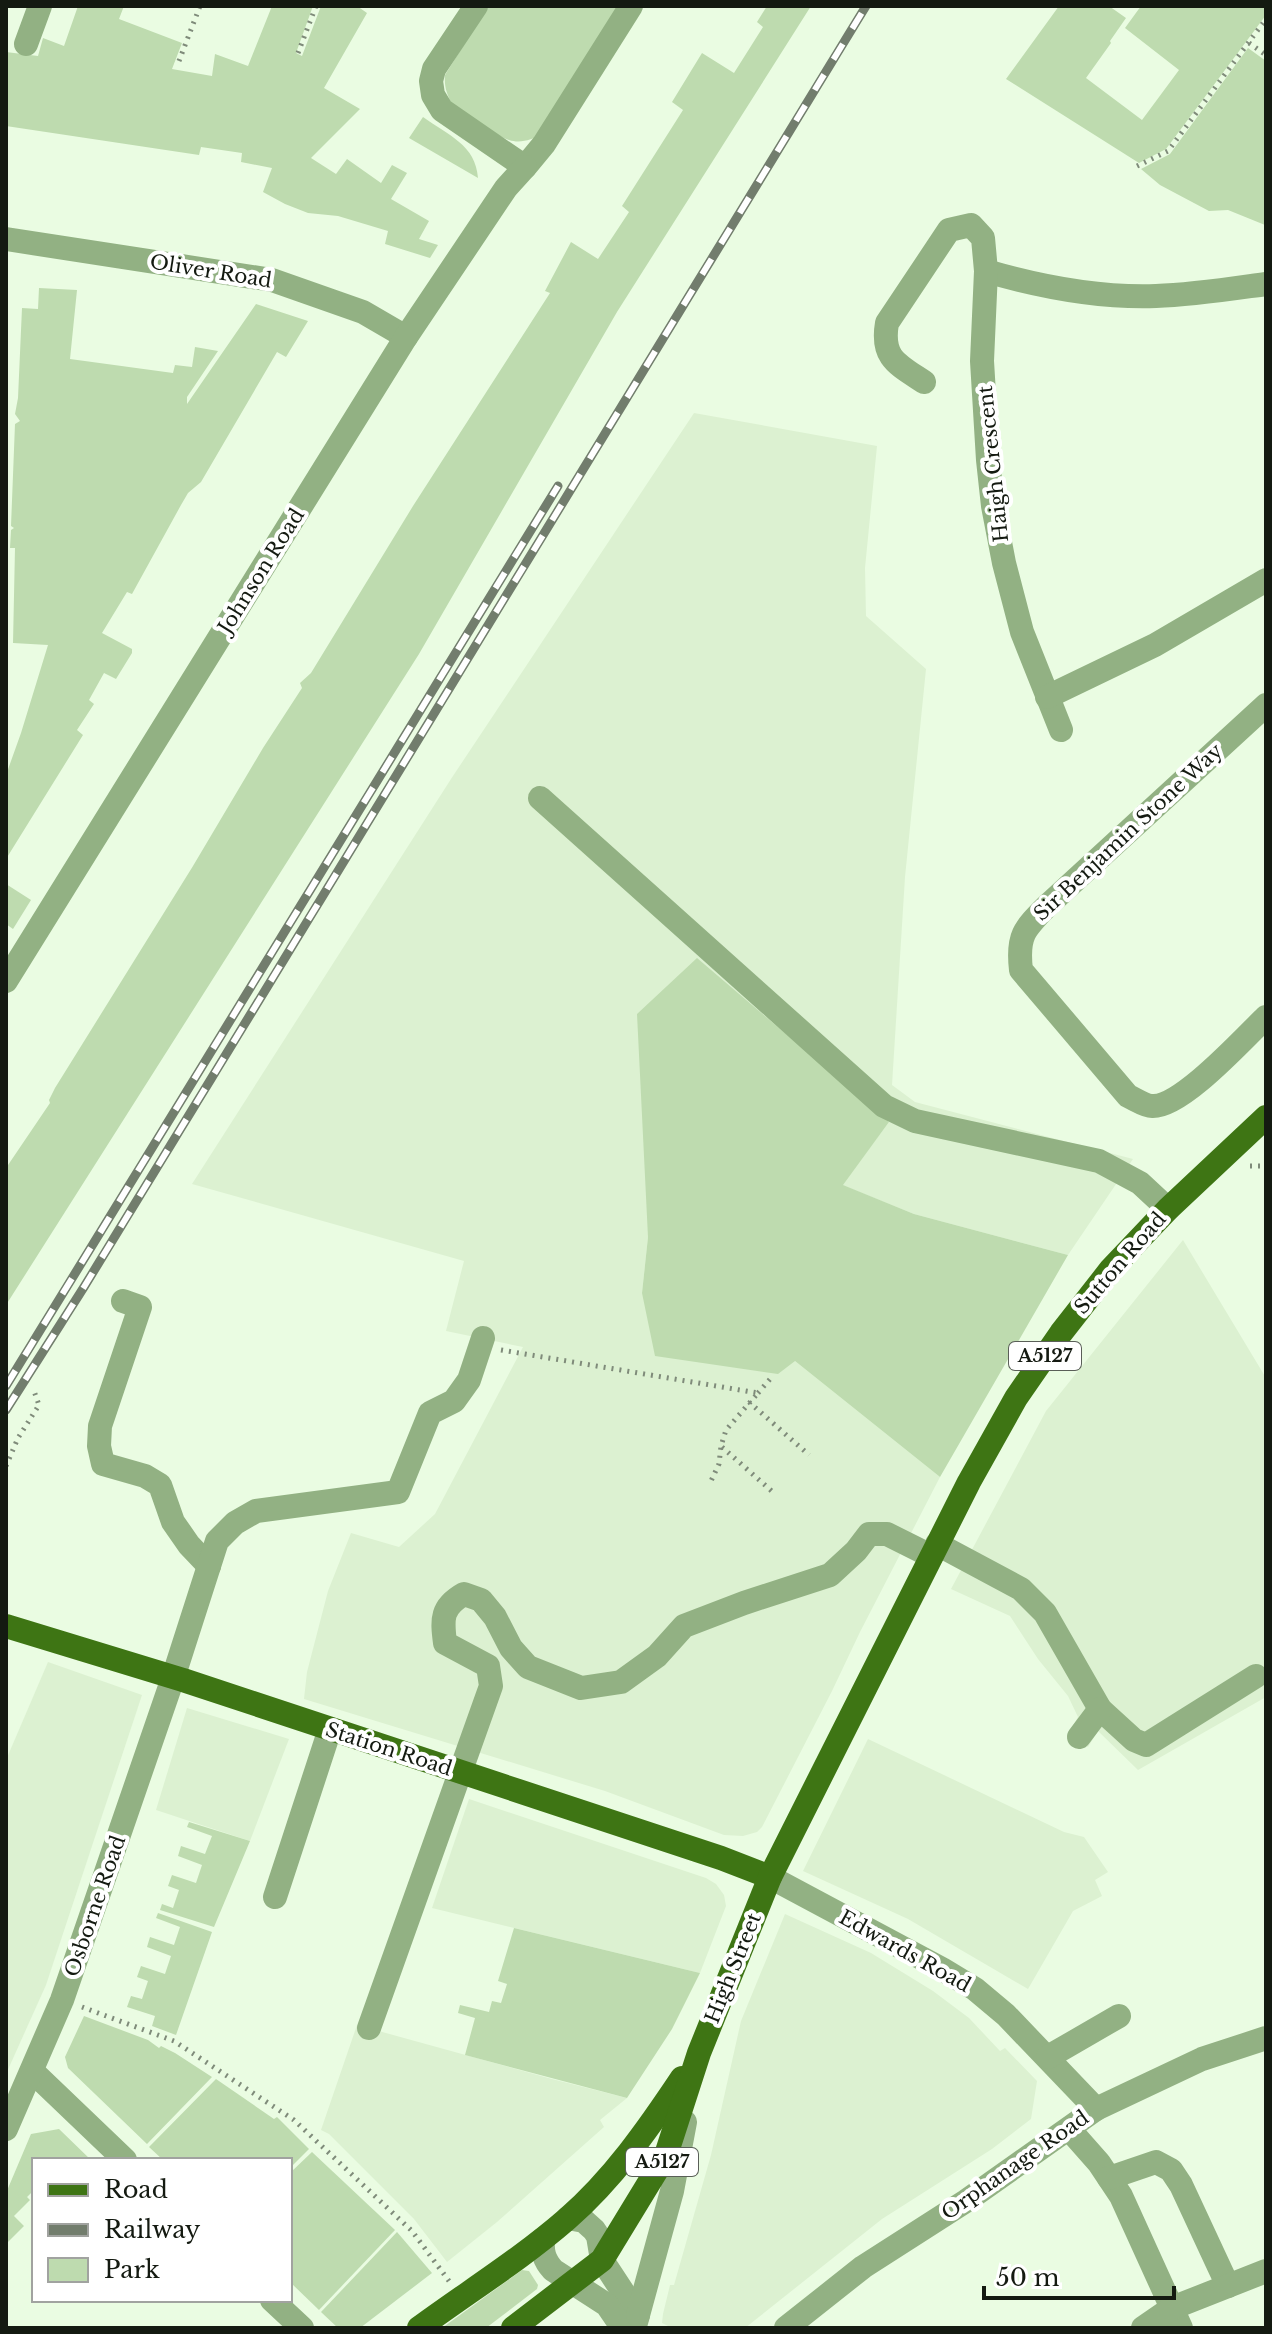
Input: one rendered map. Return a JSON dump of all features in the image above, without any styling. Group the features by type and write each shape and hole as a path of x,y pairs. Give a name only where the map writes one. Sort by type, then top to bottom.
{"main road":[{"name":"Sutton Road","path":"887,1642 969,1482 1024,1387 1061,1333 1111,1269 1168,1209 1266,1117"},
{"name":"Station Road","path":"6,1626 330,1729 770,1877"},
{"name":"High Street","path":"699,2053 770,1877 887,1642"},
{"name":"A5127","path":"419,2328 568,2218 640,2141 699,2053"},
{"name":"A5127","path":"513,2328 602,2260 666,2155 699,2053"}],"street":[{"path":"26,44 40,6"},
{"path":"476,6 434,69 431,81 433,95 442,110 525,167"},
{"name":"Johnson Road","path":"6,981 406,337 506,188 544,144 631,6"},
{"name":"Haigh Crescent","path":"924,382 890,357 884,340 887,323 949,230 971,225 983,238 986,271 982,361 993,506 1022,632 1061,730"},
{"name":"Oliver Road","path":"6,239 272,280 363,312 406,337"},
{"path":"986,271 1020,281 1086,293 1155,296 1266,284"},
{"path":"1047,697 1155,645 1266,580"},
{"name":"Sir Benjamin Stone Way","path":"1266,705 1047,906 1025,928 1019,948 1021,970 1128,1096 1151,1107 1172,1102 1191,1088 1266,1017"},
{"path":"540,798 884,1106 915,1121 1099,1161 1140,1183 1168,1209"},
{"path":"123,1301 140,1307 100,1426 99,1446 103,1464 145,1476 160,1485 173,1522 209,1566"},
{"name":"Osborne Road","path":"6,2129 62,2000 217,1541 235,1523 256,1511 398,1492 430,1413 454,1401 469,1380 481,1342"},
{"path":"369,2028 491,1686 488,1666 445,1643 442,1621 450,1602 464,1594 481,1600 495,1617 511,1648 528,1667 581,1688 621,1682 657,1656 684,1626 830,1575 869,1534 887,1534 934,1550 1021,1589 1045,1613 1100,1709 1134,1740 1146,1745 1256,1676"},
{"path":"1079,1737 1100,1709"},
{"path":"275,1897 330,1729"},
{"name":"Edwards Road","path":"770,1877 975,1989 1006,2015 1096,2109"},
{"path":"1048,2057 1119,2016"},
{"name":"Orphanage Road","path":"786,2328 863,2267 966,2201 1096,2109 1202,2059 1266,2038"},
{"name":"High Street","path":"633,2324 672,2191 699,2053"},
{"path":"33,2072 123,2158"},
{"path":"1069,2129 1121,2196 1176,2318"},
{"path":"1109,2178 1156,2162 1171,2170 1228,2286"},
{"path":"543,2239 543,2254 553,2270 607,2305 622,2327 633,2324 602,2260 598,2236 584,2221 568,2218"},
{"path":"1143,2328 1176,2318 1228,2286 1266,2271"},
{"path":"274,2302 302,2328"}],"path":[{"path":"179,61 200,6"},
{"path":"298,53 316,6"},
{"path":"1137,166 1168,151 1266,19"},
{"path":"1249,43 1266,55"},
{"path":"1255,1155 1245,1167 1266,1166"},
{"path":"481,1342 758,1393"},
{"path":"711,1481 719,1464 726,1430 771,1378"},
{"path":"6,1466 18,1438 39,1405 34,1391"},
{"path":"749,1402 809,1455"},
{"path":"721,1446 775,1494"},
{"path":"62,2000 174,2041 294,2120 412,2231 461,2297"}],"shaded area":[{"path":"694,413 877,446 865,568 866,616 926,669 905,877 892,1085 915,1102 1133,1159 1068,1255 914,1214 842,1185 889,1122 648,1237 642,1293 795,1361 940,1477 762,1827 743,1836 724,1835 605,1791 304,1699 307,1672 328,1591 351,1533 399,1547 435,1514 523,1347 446,1331 464,1261 192,1184 451,779"},
{"path":"1183,1240 1266,1378 1266,1697 1138,1770 1098,1731 1088,1747 1069,1733 1078,1717 1068,1696 1038,1659 1010,1616 951,1589 1046,1411"},
{"path":"48,1662 142,1695 46,1985 6,2074 6,1760"},
{"path":"187,1708 289,1739 250,1841 156,1810"},
{"path":"868,1739 1064,1832 1084,1837 1108,1872 1095,1880 1102,1896 1073,1911 1028,1989 908,1919 803,1871"},
{"path":"469,1799 706,1878 716,1884 724,1895 726,1906 700,1973 432,1908"},
{"path":"785,1914 871,1953 933,1991 969,2018 1000,2051 1005,2048 1037,2081 1031,2119 992,2149 882,2219 745,2328 672,2328 662,2323 663,2314 711,2155 741,2021"},
{"path":"357,2025 627,2098 600,2120 604,2127 447,2262 414,2219 329,2134 321,2130"}],"green space":[{"path":"78,6 124,6 119,19 182,43 172,69 212,76 215,54 248,66 272,6 313,6 296,53 302,56 321,6 357,6 367,13 324,88 360,109 311,158 336,174 347,159 381,183 392,165 407,173 391,199 429,221 419,239 438,245 430,258 385,244 388,231 338,216 308,213 263,192 272,168 241,162 242,153 201,147 199,155 6,126 6,52 38,56 43,38 64,46"},
{"path":"488,6 622,6 542,135 522,141 503,138 452,104 446,90 445,75"},
{"path":"767,6 811,6 617,312 419,654 6,1305 6,1168 50,1103 55,1088 302,688 300,683 311,673 413,506 550,293 545,291 571,242 598,259 629,212 622,206 683,110 672,102 702,53 734,73 763,27 757,22"},
{"path":"1059,6 1109,6 1126,18 1086,78 1142,120 1179,70 1125,28 1141,6 1266,6 1266,15 1166,149 1139,163 1006,79"},
{"path":"1248,48 1266,61 1265,225 1228,210 1209,211 1160,185 1141,169 1170,154"},
{"path":"423,117 466,149 472,157 478,178 409,138"},
{"path":"39,288 77,290 70,359 173,373 175,365 192,367 195,347 218,351 187,397 187,404 256,304 308,321 286,357 277,352 201,482 188,493 132,594 127,592 102,633 132,649 132,653 116,679 104,673 89,700 94,704 77,730 83,735 6,859 6,775 48,645 13,643 15,548 10,548 11,530 14,528 11,526 15,424 20,421 15,414 22,308 38,309"},
{"path":"6,884 31,900 13,929 6,924"},
{"path":"697,958 889,1122 843,1185 914,1214 1068,1255 940,1477 795,1361 778,1374 655,1356 642,1293 648,1237 637,1014"},
{"path":"189,1822 250,1841 214,1927 160,1910 162,1904 173,1908 179,1890 168,1886 172,1875 196,1883 202,1865 178,1856 181,1846 205,1854 212,1836 187,1827"},
{"path":"158,1913 212,1932 176,2035 152,2026 155,2016 127,2007 131,1996 142,1999 148,1981 137,1977 141,1966 165,1974 171,1956 147,1947 150,1937 174,1945 180,1927 156,1918"},
{"path":"514,1928 700,1973 672,2029 627,2098 465,2055 475,2018 458,2013 460,2005 489,2012 492,2001 501,2003 507,1984 498,1981"},
{"path":"84,2016 148,2040 159,2048 161,2046 212,2077 147,2144 68,2068 65,2057"},
{"path":"216,2079 274,2119 277,2117 309,2149 292,2166 292,2158 161,2158 149,2147"},
{"path":"59,2129 89,2158 32,2158 32,2192 27,2197 30,2200 14,2216 24,2226 6,2244 6,2193 31,2134"},
{"path":"312,2152 395,2230 319,2310 292,2284 292,2171"},
{"path":"397,2232 432,2273 360,2328 338,2328 321,2312"},
{"path":"522,2270 529,2271 538,2285 537,2289 486,2328 442,2328"}],"railway":[{"path":"6,1410 866,6"},
{"path":"6,1386 558,486"}]}
